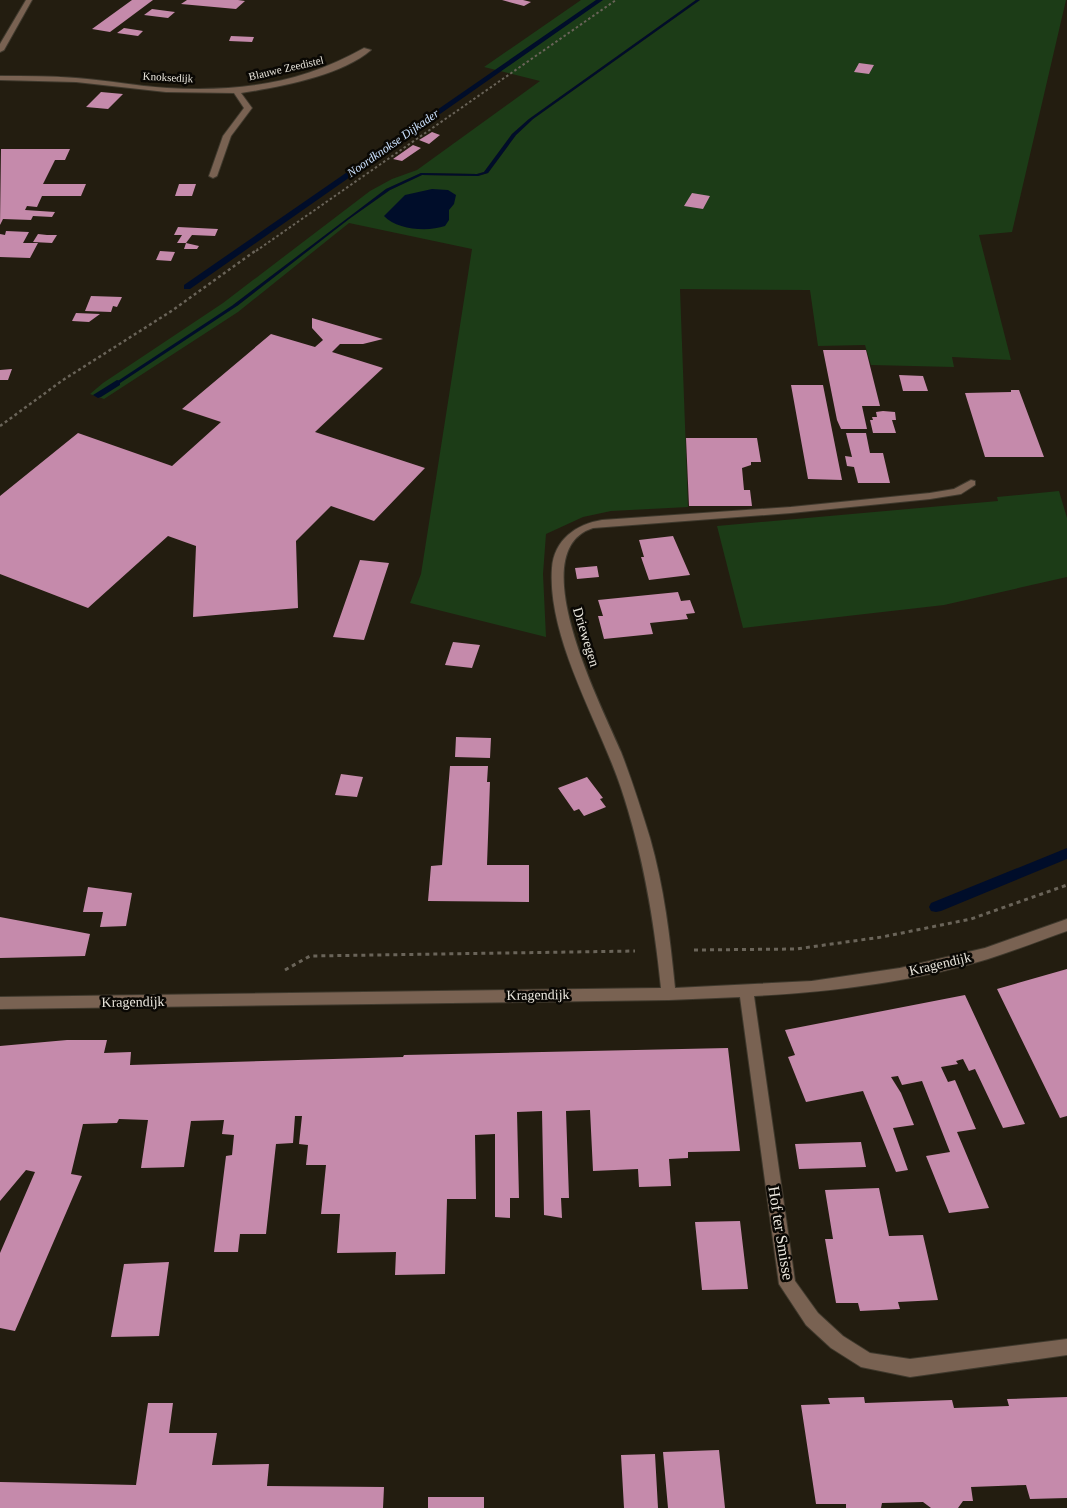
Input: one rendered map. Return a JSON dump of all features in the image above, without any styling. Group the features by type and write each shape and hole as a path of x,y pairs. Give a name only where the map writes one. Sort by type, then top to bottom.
{"street":[{"path":"0,50 29,0"},
{"name":"Blauwe Zeedistel","path":"236,91 319,74 338,67 367,50"},
{"name":"Knoksedijk","path":"0,78 51,79 166,90 236,91"},
{"path":"213,176 227,136 248,108 236,91"},
{"name":"Driewegen","path":"669,994 660,915 647,852 615,754 569,643 560,605 559,568 561,548 570,536 584,527 606,523 727,515 930,496 956,492 971,483"},
{"name":"Kragendijk","path":"0,1004 669,994 812,987 900,974 986,954 1067,925"},
{"name":"Hof ter Smisse","path":"746,991 788,1284 812,1319 837,1342 867,1361 910,1368 1067,1347"}],"path":[{"path":"0,426 63,380 173,310 358,178 616,0"}],"green space":[{"path":"581,0 696,0 529,119 512,134 484,172 477,174 421,173 386,189 233,305 237,306 349,219 390,190 422,175 478,176 488,173 516,135 533,119 700,0 1066,0 1012,232 979,235 1011,360 952,357 954,367 871,365 865,345 818,346 810,290 680,289 688,507 611,511 583,517 546,534 543,574 546,637 410,603 421,574 472,249 349,223 238,312 104,399 90,394 103,383 223,303 370,191 392,179 417,170 540,81 484,67"},
{"path":"1059,491 1067,518 1067,577 944,605 743,628 717,526 998,501 997,497"}],"water":[{"path":"696,0 700,0 533,119 516,135 488,173 478,176 422,175 390,190 349,219 237,306 105,393 101,392 233,305 386,189 421,173 477,174 484,172 512,134 529,119"},
{"path":"432,189 448,190 456,195 454,204 449,210 449,220 445,226 430,229 405,227 390,221 384,216 405,195"}],"building":[{"path":"132,0 153,0 110,32 92,29"},
{"path":"187,0 245,1 236,9 181,4"},
{"path":"502,0 523,0 531,2 524,6"},
{"path":"152,9 175,12 168,18 144,15"},
{"path":"124,28 143,31 138,36 117,33"},
{"path":"231,36 254,37 252,42 229,41"},
{"path":"859,63 874,65 869,74 854,72"},
{"path":"101,92 123,94 108,109 86,107"},
{"path":"432,132 440,135 429,144 419,140"},
{"path":"413,145 421,148 402,161 393,159"},
{"path":"1,149 70,149 65,160 55,160 43,184 86,184 81,196 42,196 37,207 27,206 25,210 55,212 52,217 33,216 31,220 3,219 0,225"},
{"path":"179,184 196,184 192,196 175,196"},
{"path":"692,193 710,196 703,209 684,206"},
{"path":"178,227 218,229 215,236 192,235 186,243 177,243 182,235 174,235"},
{"path":"6,231 29,232 23,243 38,243 30,258 0,257 0,234 5,235"},
{"path":"38,234 57,235 52,243 33,242"},
{"path":"186,243 199,246 197,249 184,249"},
{"path":"160,251 175,252 171,261 156,260"},
{"path":"91,296 122,297 117,307 113,306 111,312 85,311"},
{"path":"76,313 100,314 89,322 72,321"},
{"path":"312,318 383,339 363,344 340,344 332,352 383,368 315,432 425,468 374,521 331,506 296,541 298,608 193,617 196,546 168,536 88,608 0,574 0,496 78,433 172,466 221,422 182,409 271,334 315,347 323,340 312,328"},
{"path":"823,350 866,350 880,406 862,406 867,429 841,429 837,420"},
{"path":"12,369 8,380 0,380 0,370"},
{"path":"899,375 923,376 928,391 903,391"},
{"path":"791,385 823,385 842,480 808,479"},
{"path":"1011,390 1019,390 1044,457 985,457 965,393 1011,392"},
{"path":"876,412 895,412 896,420 892,420 896,433 873,433 870,420 873,420 872,417 877,417"},
{"path":"846,433 866,433 870,453 883,453 890,483 858,483 854,467 847,466 845,456 852,457"},
{"path":"686,438 757,438 761,462 751,462 751,465 742,468 744,490 750,490 752,506 689,506"},
{"path":"673,536 690,575 649,580 641,557 644,557 639,540"},
{"path":"360,560 389,563 364,640 333,637"},
{"path":"597,566 599,577 577,579 575,568"},
{"path":"678,592 681,601 690,600 695,613 686,614 688,619 650,623 653,634 604,639 598,616 603,616 598,600"},
{"path":"453,642 480,645 472,668 445,665"},
{"path":"456,737 491,738 490,758 455,757"},
{"path":"450,766 488,766 487,782 490,782 487,865 529,865 529,902 428,901 431,866 442,865"},
{"path":"341,774 363,777 357,797 335,795"},
{"path":"587,777 603,798 600,799 606,807 584,816 579,809 574,811 558,788"},
{"path":"88,887 132,893 126,926 100,927 103,912 83,912"},
{"path":"0,917 90,934 85,956 0,958"},
{"path":"1067,969 1067,1116 1060,1118 997,989"},
{"path":"965,995 1025,1124 1003,1128 975,1069 969,1071 963,1059 956,1061 958,1064 941,1067 948,1082 955,1080 976,1129 957,1132 989,1208 949,1213 926,1156 950,1152 922,1081 902,1085 898,1076 891,1077 901,1093 914,1125 893,1128 908,1170 896,1172 863,1091 806,1102 788,1057 795,1055 785,1030"},
{"path":"67,1040 107,1040 104,1053 131,1052 130,1065 403,1057 404,1055 728,1048 740,1151 688,1152 688,1158 669,1159 671,1186 639,1187 638,1169 593,1171 590,1110 566,1111 569,1198 561,1198 562,1218 544,1215 542,1111 517,1112 519,1198 510,1198 510,1218 495,1217 495,1134 475,1135 476,1199 447,1199 445,1274 395,1275 396,1252 337,1253 340,1214 321,1214 326,1165 306,1165 308,1145 299,1144 302,1116 295,1116 293,1143 276,1144 266,1234 240,1234 238,1252 214,1252 226,1156 232,1155 234,1135 222,1134 224,1120 191,1121 184,1167 141,1168 148,1120 119,1119 117,1123 83,1124 71,1174 82,1176 15,1331 0,1328 0,1253 35,1172 26,1170 0,1201 0,1046"},
{"path":"861,1142 866,1167 799,1169 795,1144"},
{"path":"879,1188 889,1236 923,1235 938,1300 898,1302 900,1309 860,1311 858,1303 836,1303 825,1239 833,1239 825,1190"},
{"path":"740,1221 748,1289 702,1290 695,1222"},
{"path":"169,1262 159,1336 111,1337 124,1264"},
{"path":"864,1397 865,1403 952,1400 954,1408 1009,1406 1007,1399 1067,1397 1067,1498 1030,1499 1026,1485 971,1487 973,1501 963,1501 958,1508 931,1508 923,1502 882,1503 881,1508 846,1508 846,1504 816,1504 801,1405 830,1404 828,1398"},
{"path":"148,1403 173,1403 169,1433 217,1433 212,1465 269,1464 267,1486 384,1487 383,1508 0,1508 0,1482 136,1485"},
{"path":"719,1450 725,1508 668,1508 663,1452"},
{"path":"655,1454 658,1508 624,1508 621,1455"},
{"path":"428,1497 484,1497 484,1508 428,1508"}],"waterway":[{"name":"Noordknokse Dijkader","path":"187,287 600,0"},
{"path":"98,395 117,383"},
{"path":"936,907 1067,853"}]}
